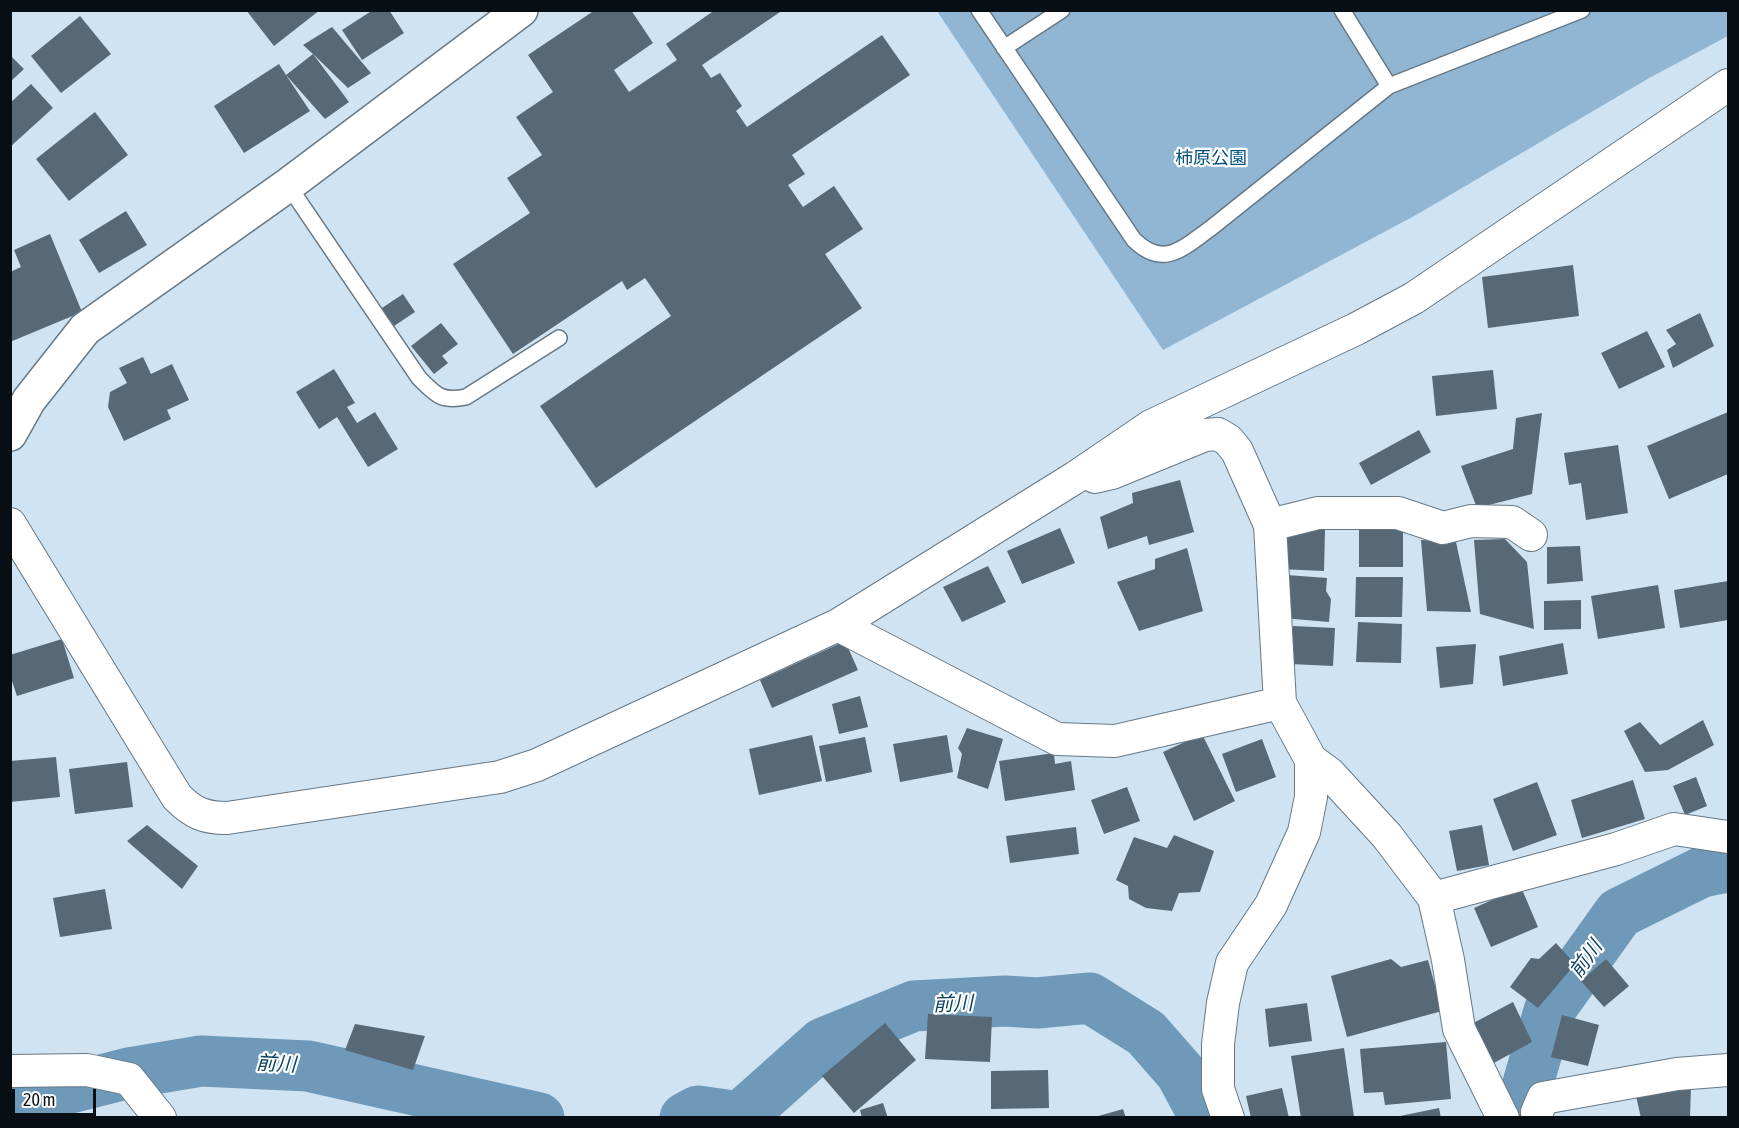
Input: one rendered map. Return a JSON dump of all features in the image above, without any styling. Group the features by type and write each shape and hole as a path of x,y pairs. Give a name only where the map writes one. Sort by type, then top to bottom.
{"street":[{"path":"10,434 29,400 85,329 288,185 521,10"},
{"path":"10,524 177,797 189,810 206,818 227,818 500,777 537,765 838,625 1076,477 1151,426 1356,329 1414,297 1728,86"},
{"path":"1076,477 1090,478 1112,473 1205,435 1218,434 1228,440 1237,451 1270,525 1280,703 1311,760 1330,774 1388,836 1434,898 1448,960 1459,1029 1503,1118"},
{"path":"1270,525 1318,513 1398,513 1443,528 1471,521 1512,522 1531,536"},
{"path":"838,625 1057,739 1115,741 1280,703"},
{"path":"1228,1118 1218,1089 1218,1044 1223,1003 1232,963 1271,905 1304,832 1311,797 1311,760"},
{"path":"1434,898 1616,849 1674,829 1728,837"},
{"path":"10,1071 87,1070 129,1079 160,1118"},
{"path":"1537,1112 1543,1098 1677,1074 1728,1070"}],"lane":[{"path":"979,10 1134,240 1147,253 1161,255 1181,249 1211,228 1389,86 1582,10"},
{"path":"1004,48 1062,10"},
{"path":"1342,10 1389,86"},
{"path":"288,185 419,378 435,394 448,401 466,397 559,338"}],"green space":[{"name":"柿原公園","path":"1728,10 1728,36 1651,77 1416,215 1163,350 937,11"}],"building":[{"path":"246,10 320,10 274,46"},
{"path":"373,10 389,10 404,33 362,60 342,30"},
{"path":"595,10 631,10 653,43 614,70 629,92 677,60 666,44 715,10 783,10 702,65 711,78 720,73 742,106 736,111 747,127 882,35 910,75 792,155 805,174 788,185 803,207 834,186 863,229 825,254 862,308 596,488 540,406 671,316 645,278 627,290 622,281 513,354 453,264 530,213 507,178 542,155 516,117 553,92 528,55"},
{"path":"80,16 111,54 61,93 31,56"},
{"path":"332,27 371,73 348,88 303,45"},
{"path":"313,54 349,102 325,119 286,75"},
{"path":"10,55 24,69 10,82"},
{"path":"279,64 310,111 244,153 214,106"},
{"path":"31,84 53,108 10,147 10,103"},
{"path":"95,112 128,155 69,201 36,159"},
{"path":"126,211 147,245 99,273 79,240"},
{"path":"50,234 82,312 10,342 10,272 21,267 14,250"},
{"path":"1573,265 1579,316 1488,328 1482,277"},
{"path":"403,294 415,312 391,328 379,310"},
{"path":"1700,313 1714,346 1673,368 1667,350 1676,344 1666,330"},
{"path":"441,323 458,344 442,356 448,363 434,374 411,346"},
{"path":"1647,331 1665,367 1619,389 1601,353"},
{"path":"143,357 151,374 172,364 189,400 167,410 171,419 124,441 108,407 110,392 127,383 119,368"},
{"path":"334,369 355,403 347,407 357,423 375,412 398,449 368,467 337,417 319,429 296,392"},
{"path":"1493,370 1497,409 1436,416 1432,376"},
{"path":"1728,412 1728,474 1669,499 1647,446"},
{"path":"1542,413 1532,494 1477,508 1461,466 1513,449 1516,418"},
{"path":"1419,430 1431,452 1371,485 1359,463"},
{"path":"1618,445 1628,513 1586,520 1581,483 1569,485 1564,453"},
{"path":"1180,480 1194,532 1149,545 1147,536 1108,549 1100,517 1133,503 1132,493"},
{"path":"1060,528 1075,563 1022,584 1007,551"},
{"path":"1359,528 1403,528 1403,567 1359,567"},
{"path":"1280,529 1325,530 1324,571 1279,569"},
{"path":"1505,539 1527,562 1534,629 1480,614 1474,540"},
{"path":"1421,540 1456,542 1471,612 1427,611"},
{"path":"1580,546 1583,581 1547,584 1547,547"},
{"path":"1187,548 1203,611 1139,631 1117,582 1155,569 1155,559"},
{"path":"988,566 1006,602 962,622 943,587"},
{"path":"1287,575 1327,578 1326,591 1331,599 1329,622 1282,618"},
{"path":"1356,577 1403,577 1402,617 1355,617"},
{"path":"1728,581 1728,620 1680,628 1674,590"},
{"path":"1658,585 1665,628 1598,639 1591,596"},
{"path":"1581,600 1581,629 1544,630 1544,601"},
{"path":"1358,622 1402,624 1401,663 1356,662"},
{"path":"1293,626 1335,628 1333,666 1290,664"},
{"path":"62,639 74,678 17,696 10,675 10,655"},
{"path":"845,641 858,670 772,708 760,680"},
{"path":"1563,643 1568,674 1503,686 1499,656"},
{"path":"1476,644 1473,684 1440,688 1436,647"},
{"path":"860,696 868,727 839,734 832,704"},
{"path":"1703,720 1714,745 1668,770 1645,772 1624,731 1640,722 1660,745"},
{"path":"967,728 1003,739 988,789 957,778 962,754 958,748"},
{"path":"1202,734 1235,801 1194,821 1163,752"},
{"path":"812,735 822,781 759,795 749,749"},
{"path":"947,735 953,772 900,782 893,744"},
{"path":"865,737 872,772 826,782 819,746"},
{"path":"1262,739 1276,777 1236,792 1222,754"},
{"path":"1054,753 1055,764 1071,761 1075,790 1005,801 999,761"},
{"path":"56,757 60,797 10,802 10,761"},
{"path":"127,762 133,807 75,814 69,769"},
{"path":"1696,777 1707,806 1685,815 1673,786"},
{"path":"1633,780 1645,819 1582,838 1571,800"},
{"path":"1537,782 1557,835 1513,851 1493,799"},
{"path":"1127,787 1140,821 1104,834 1091,800"},
{"path":"147,825 198,866 182,889 127,841"},
{"path":"1482,825 1489,865 1457,871 1449,831"},
{"path":"1076,827 1079,854 1010,863 1006,836"},
{"path":"1174,835 1214,851 1200,892 1179,893 1172,911 1146,908 1129,899 1128,886 1116,880 1134,837 1167,848"},
{"path":"1521,887 1538,927 1491,947 1474,908"},
{"path":"105,889 112,929 60,937 53,898"},
{"path":"1556,943 1575,964 1538,1008 1510,987 1531,958 1539,959"},
{"path":"1391,959 1401,967 1428,960 1442,1011 1347,1037 1331,976"},
{"path":"1606,959 1629,986 1604,1007 1581,981"},
{"path":"1513,1002 1532,1042 1483,1069 1464,1028"},
{"path":"1307,1003 1312,1041 1269,1047 1265,1009"},
{"path":"928,1014 992,1017 990,1062 925,1059"},
{"path":"1562,1015 1599,1025 1588,1066 1551,1057"},
{"path":"885,1023 916,1060 854,1113 822,1076"},
{"path":"355,1024 425,1036 413,1070 345,1050"},
{"path":"1446,1042 1451,1099 1385,1105 1383,1092 1364,1093 1360,1049"},
{"path":"1344,1048 1354,1117 1301,1118 1291,1056"},
{"path":"1048,1070 1049,1108 991,1109 991,1071"},
{"path":"1691,1085 1690,1118 1641,1118 1636,1096"},
{"path":"1282,1088 1289,1118 1251,1118 1246,1096"},
{"path":"883,1103 888,1118 862,1118 860,1110"},
{"path":"1439,1108 1441,1118 1401,1118 1400,1116"},
{"path":"1123,1109 1126,1118 1095,1118 1095,1117"}],"waterway":[{"name":"前川","path":"1518,1118 1549,1011 1619,913 1702,872 1728,867"},
{"name":"前川","path":"685,1118 698,1111 740,1117 823,1043 914,1006 1005,1001 1037,1003 1090,998 1146,1033 1181,1073 1205,1118"},
{"name":"前川","path":"10,1099 35,1097 129,1073 201,1061 308,1066 539,1118"}]}
